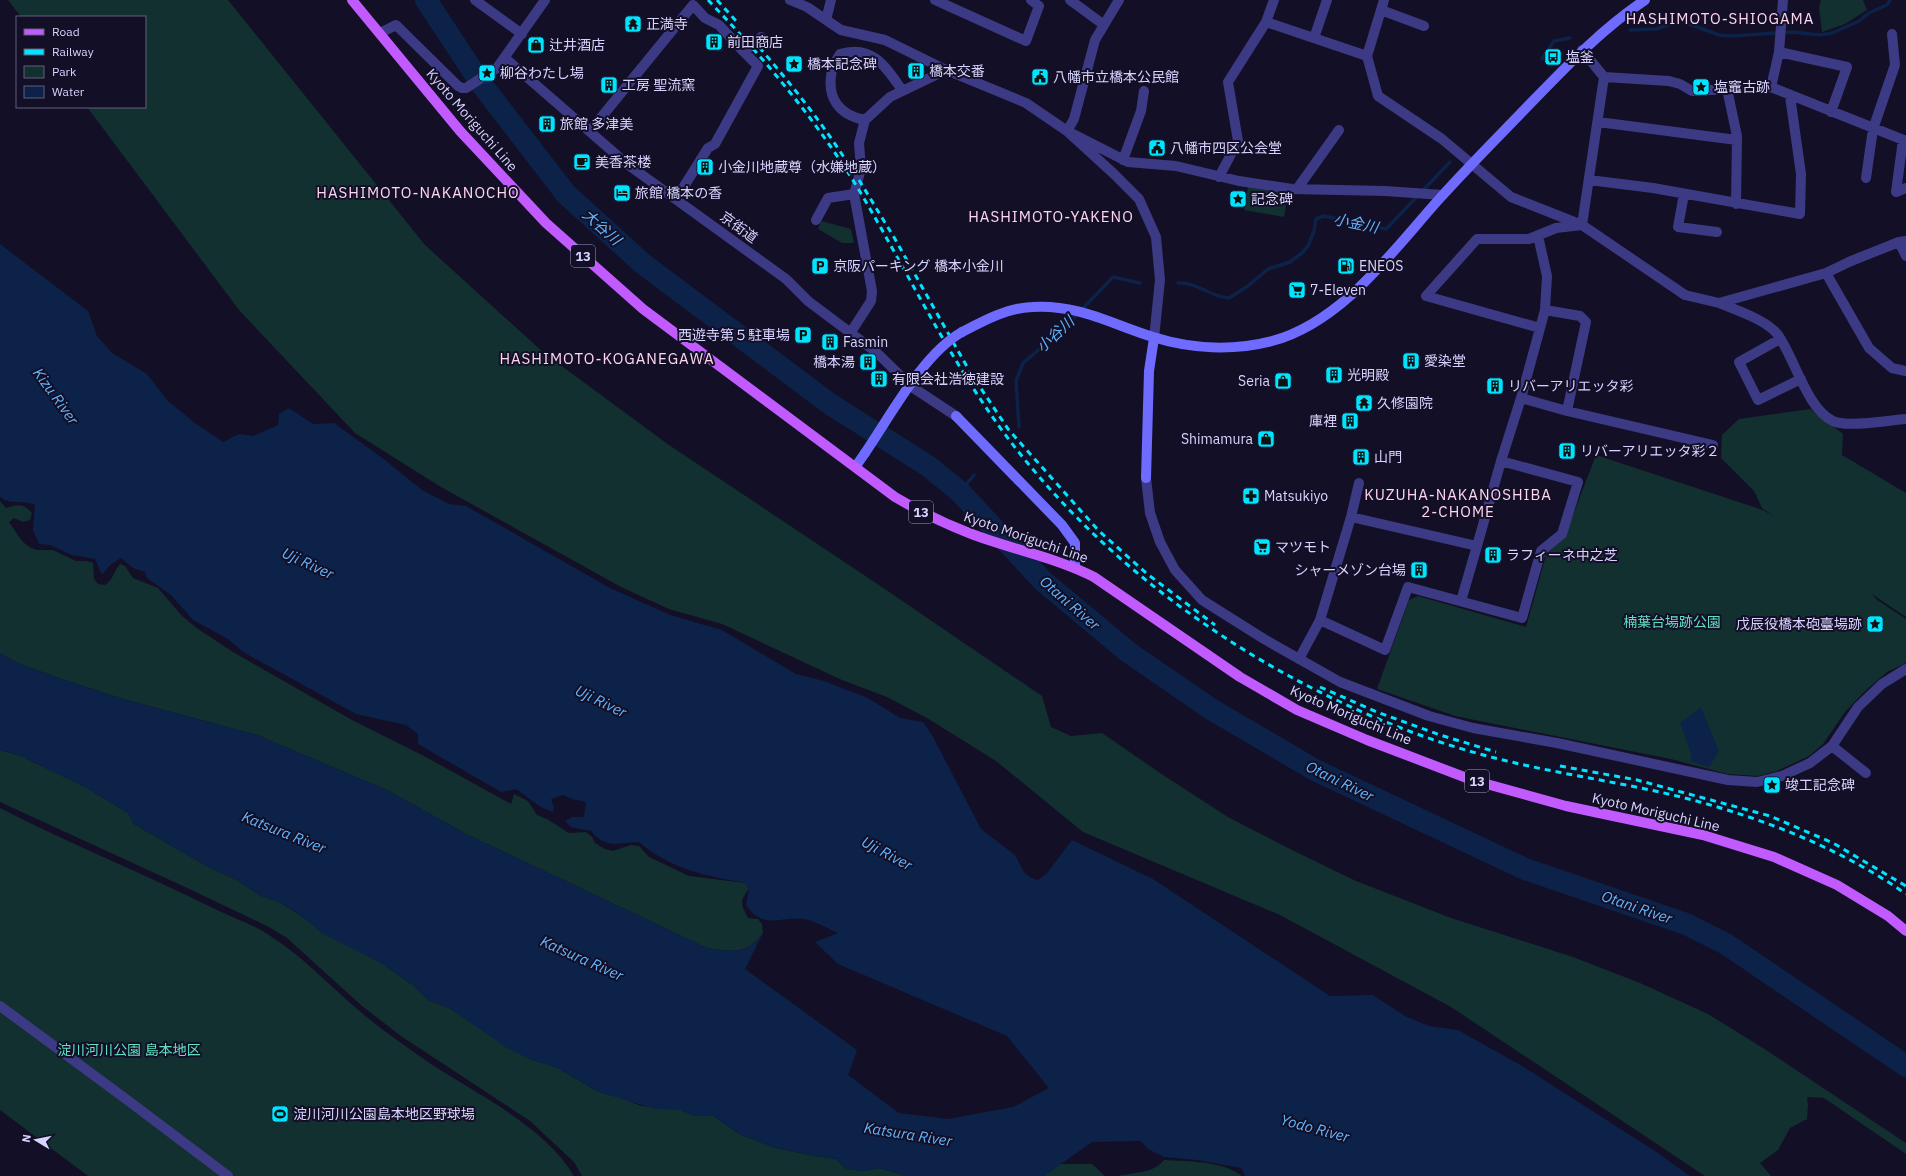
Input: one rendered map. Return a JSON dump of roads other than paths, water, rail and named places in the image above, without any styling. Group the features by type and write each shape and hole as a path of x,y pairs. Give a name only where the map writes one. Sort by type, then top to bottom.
{"main road":[{"name":"Kyoto Moriguchi Line","path":"352,0 460,131 546,223 642,308 856,466 895,497 916,510 970,534 1075,567 1094,577 1240,677 1297,710 1367,740 1472,780 1566,806 1703,835 1774,857 1837,885 1888,916 1906,931"}],"street":[{"path":"475,0 522,34"},
{"path":"380,33 396,25 458,86 462,88 470,86 488,75 505,58 545,0"},
{"path":"790,0 808,7 841,30 885,40 946,70 1026,103 1067,131 1128,162 1176,166 1219,176 1297,189 1443,195"},
{"path":"826,20 831,0"},
{"path":"935,0 1026,41 1038,2"},
{"path":"1070,0 1104,24"},
{"path":"1067,131 1074,118 1095,40 1119,0"},
{"path":"1219,176 1238,141 1228,82 1266,22 1274,0"},
{"path":"1314,38 1327,0"},
{"path":"856,466 921,369 936,352 949,340 962,332 1007,311 1031,307 1053,306 1075,309 1154,338 1198,348 1234,347 1273,341 1305,328 1338,308 1473,163 1582,50 1645,0"},
{"path":"1771,87 1778,52 1782,0"},
{"path":"590,131 691,2 706,18 719,25 758,66 715,144 708,148 676,199"},
{"path":"1424,26 1382,5 1366,56 1378,96 1442,139 1473,163 1511,197 1582,225 1685,295 1719,303 1751,316 1777,334 1819,412 1834,422 1849,424 1906,419"},
{"path":"1266,22 1366,56"},
{"path":"1866,178 1873,129 1895,66 1892,34"},
{"path":"744,52 761,37"},
{"path":"1582,50 1604,77 1582,225"},
{"path":"865,120 852,117 838,108 832,90 831,78 832,69 840,54 850,51 874,57 887,68 902,90"},
{"path":"1778,52 1847,67 1831,112"},
{"name":"京街道","path":"505,58 627,164 786,279 808,301 876,352 912,387 956,416 1062,525 1075,543 1075,567"},
{"path":"851,332 870,301 872,291 854,194 861,169 859,143 865,120 890,97 902,90 908,90 946,70"},
{"path":"1604,77 1669,81 1680,84 1692,91 1771,87 1873,129 1905,140 1896,192 1906,188"},
{"path":"1727,89 1737,140 1736,204"},
{"path":"1124,160 1141,111 1144,91"},
{"path":"1589,180 1653,188 1736,204 1800,214 1801,174 1790,96"},
{"path":"1598,122 1737,140"},
{"path":"1297,189 1339,130"},
{"path":"1067,131 1139,199 1156,237 1160,280 1149,371 1146,478 1150,513 1160,542 1175,570 1202,600 1340,682 1429,716 1466,726 1655,763 1728,780 1757,782 1782,776 1810,763 1832,746 1858,708 1882,684 1906,669"},
{"path":"816,220 828,198 854,194"},
{"path":"1684,194 1678,227 1717,232"},
{"path":"1540,328 1426,296 1477,239 1528,239 1556,228 1582,225"},
{"path":"1461,601 1501,460 1521,398 1545,310 1547,276 1538,236"},
{"path":"1719,303 1826,273 1851,261 1902,241 1906,256"},
{"path":"1826,273 1869,348 1892,368 1906,371"},
{"path":"1545,310 1580,316 1586,322 1567,411"},
{"path":"1780,339 1739,362 1758,400 1802,379"},
{"path":"1521,398 1567,411 1713,444"},
{"path":"1320,620 1385,650 1408,586 1522,618 1541,551 1562,534 1578,482 1501,460"},
{"path":"1299,659 1320,620 1351,517 1359,483"},
{"path":"1351,517 1477,546"},
{"path":"1832,746 1866,773"},
{"path":"0,1006 228,1176"}],"water":[{"path":"0,244 88,311 97,336 112,353 147,374 168,401 195,423 223,442 239,434 253,436 278,425 279,414 289,408 313,424 334,423 385,460 422,490 449,504 466,506 610,588 670,615 722,630 796,674 824,681 868,698 900,718 923,722 932,735 981,829 1015,855 1024,872 1031,878 1038,880 1047,873 1072,840 1153,879 1330,996 1373,995 1405,1016 1429,1026 1458,1030 1522,1066 1655,1151 1690,1176 1245,1176 1241,1168 1197,1160 1164,1157 1148,1149 1141,1141 1092,1142 1044,1176 906,1176 879,1168 863,1171 846,1169 836,1159 776,1148 741,1135 713,1116 694,1116 681,1110 655,1109 599,1092 556,1067 532,1060 507,1048 449,1008 428,1000 413,985 381,963 323,934 296,912 279,902 261,896 235,879 210,868 134,824 128,813 87,788 21,756 0,750 0,653 17,663 123,699 257,735 389,791 466,834 707,948 732,951 739,950 751,945 763,933 745,969 857,1050 848,1075 899,1113 948,1119 1013,1107 1049,1088 1007,1036 838,964 815,942 838,933 803,919 773,921 760,918 746,905 749,889 745,883 702,874 676,865 651,851 639,842 619,844 607,843 596,837 591,831 571,827 565,821 572,817 584,817 586,802 572,799 563,795 551,799 554,807 553,812 541,807 516,789 501,792 418,744 418,734 406,725 356,714 243,652 228,639 193,620 172,596 147,578 145,572 133,568 121,558 110,565 102,575 95,559 72,555 50,545 39,544 33,530 35,505 26,502 4,500 0,497"},
{"path":"1701,707 1719,751 1709,767 1690,761 1692,756 1680,723"}],"waterway":[{"name":"Otani River","path":"426,0 482,85 566,194 642,263 830,404 928,466 960,492 1043,581 1128,652 1211,709 1315,770 1525,869 1686,924 1726,944 1906,1066"},
{"name":"小金川","path":"1630,30 1656,29 1681,21 1719,35 1731,36 1793,32 1820,35 1832,33 1859,21 1869,13 1887,5 1890,0"},
{"name":"小金川","path":"1542,59 1554,41 1570,38"},
{"name":"小金川","path":"1178,283 1185,283 1215,295 1229,298 1248,286 1268,269 1290,262 1302,253 1308,246 1314,231 1316,219 1324,216 1386,229 1450,162"},
{"name":"小谷川","path":"1019,427 1016,381 1023,363 1061,331 1113,277 1140,283"},
{"name":"小金川","path":"960,492 974,475"}],"railway":[{"path":"708,0 769,67 826,139 859,190 964,374 1004,433 1030,466 1087,528 1150,584 1218,633 1254,656 1314,689 1377,718 1441,742 1507,761 1682,797 1733,812 1785,830 1835,852 1883,879 1906,894"},
{"path":"717,0 737,22"},
{"path":"752,39 802,99 847,162"},
{"path":"859,180 895,239 970,372 1008,429 1098,530 1146,573 1215,625"},
{"path":"1320,687 1377,712 1440,735 1496,752"},
{"path":"1560,766 1637,780 1770,816 1833,843 1906,886"}],"place":[{"name":"正満寺","path":"633,24"},
{"name":"前田商店","path":"714,42"},
{"name":"辻井酒店","path":"536,45"},
{"name":"塩釜","path":"1553,57"},
{"name":"橋本記念碑","path":"794,64"},
{"name":"橋本交番","path":"916,71"},
{"name":"柳谷わたし場","path":"487,73"},
{"name":"八幡市立橋本公民館","path":"1040,77"},
{"name":"工房 聖流窯","path":"609,85"},
{"name":"塩竈古跡","path":"1701,87"},
{"name":"旅館 多津美","path":"547,124"},
{"name":"八幡市四区公会堂","path":"1157,148"},
{"name":"美香茶楼","path":"582,162"},
{"name":"小金川地蔵尊（水嫌地蔵）","path":"705,167"},
{"name":"旅館 橋本の香","path":"622,193"},
{"name":"記念碑","path":"1238,199"},
{"name":"京阪パーキング 橋本小金川","path":"820,266"},
{"name":"ENEOS","path":"1346,266"},
{"name":"7-Eleven","path":"1297,290"},
{"name":"西遊寺第５駐車場","path":"803,335"},
{"name":"Fasmin","path":"830,342"},
{"name":"愛染堂","path":"1411,361"},
{"name":"橋本湯","path":"868,362"},
{"name":"光明殿","path":"1334,375"},
{"name":"有限会社浩徳建設","path":"879,379"},
{"name":"Seria","path":"1283,381"},
{"name":"リバーアリエッタ彩","path":"1495,386"},
{"name":"久修園院","path":"1364,403"},
{"name":"庫裡","path":"1350,421"},
{"name":"Shimamura","path":"1266,439"},
{"name":"リバーアリエッタ彩２","path":"1567,451"},
{"name":"山門","path":"1361,457"},
{"name":"Matsukiyo","path":"1251,496"},
{"name":"マツモト","path":"1262,547"},
{"name":"ラフィーネ中之芝","path":"1493,555"},
{"name":"シャーメゾン台場","path":"1419,570"},
{"name":"戊辰役橋本砲臺場跡","path":"1875,624"},
{"name":"竣工記念碑","path":"1772,785"},
{"name":"淀川河川公園島本地区野球場","path":"280,1114"}],"district":[{"name":"HASHIMOTO-SHIOGAMA","path":"1720,18"},
{"name":"HASHIMOTO-NAKANOCHO","path":"418,192"},
{"name":"HASHIMOTO-YAKENO","path":"1051,216"},
{"name":"HASHIMOTO-KOGANEGAWA","path":"607,358"},
{"name":"KUZUHA-NAKANOSHIBA 2-CHOME","path":"1458,502"}],"water label":[{"name":"大谷川","path":"602,227"},
{"name":"Kizu River","path":"56,396"},
{"name":"Uji River","path":"308,563"},
{"name":"Uji River","path":"601,701"},
{"name":"Katsura River","path":"284,832"},
{"name":"Uji River","path":"887,853"},
{"name":"Katsura River","path":"582,958"},
{"name":"Yodo River","path":"1315,1128"},
{"name":"Katsura River","path":"908,1134"}],"park label":[{"name":"楠葉台場跡公園","path":"1672,622"},
{"name":"淀川河川公園 島本地区","path":"129,1050"}]}
